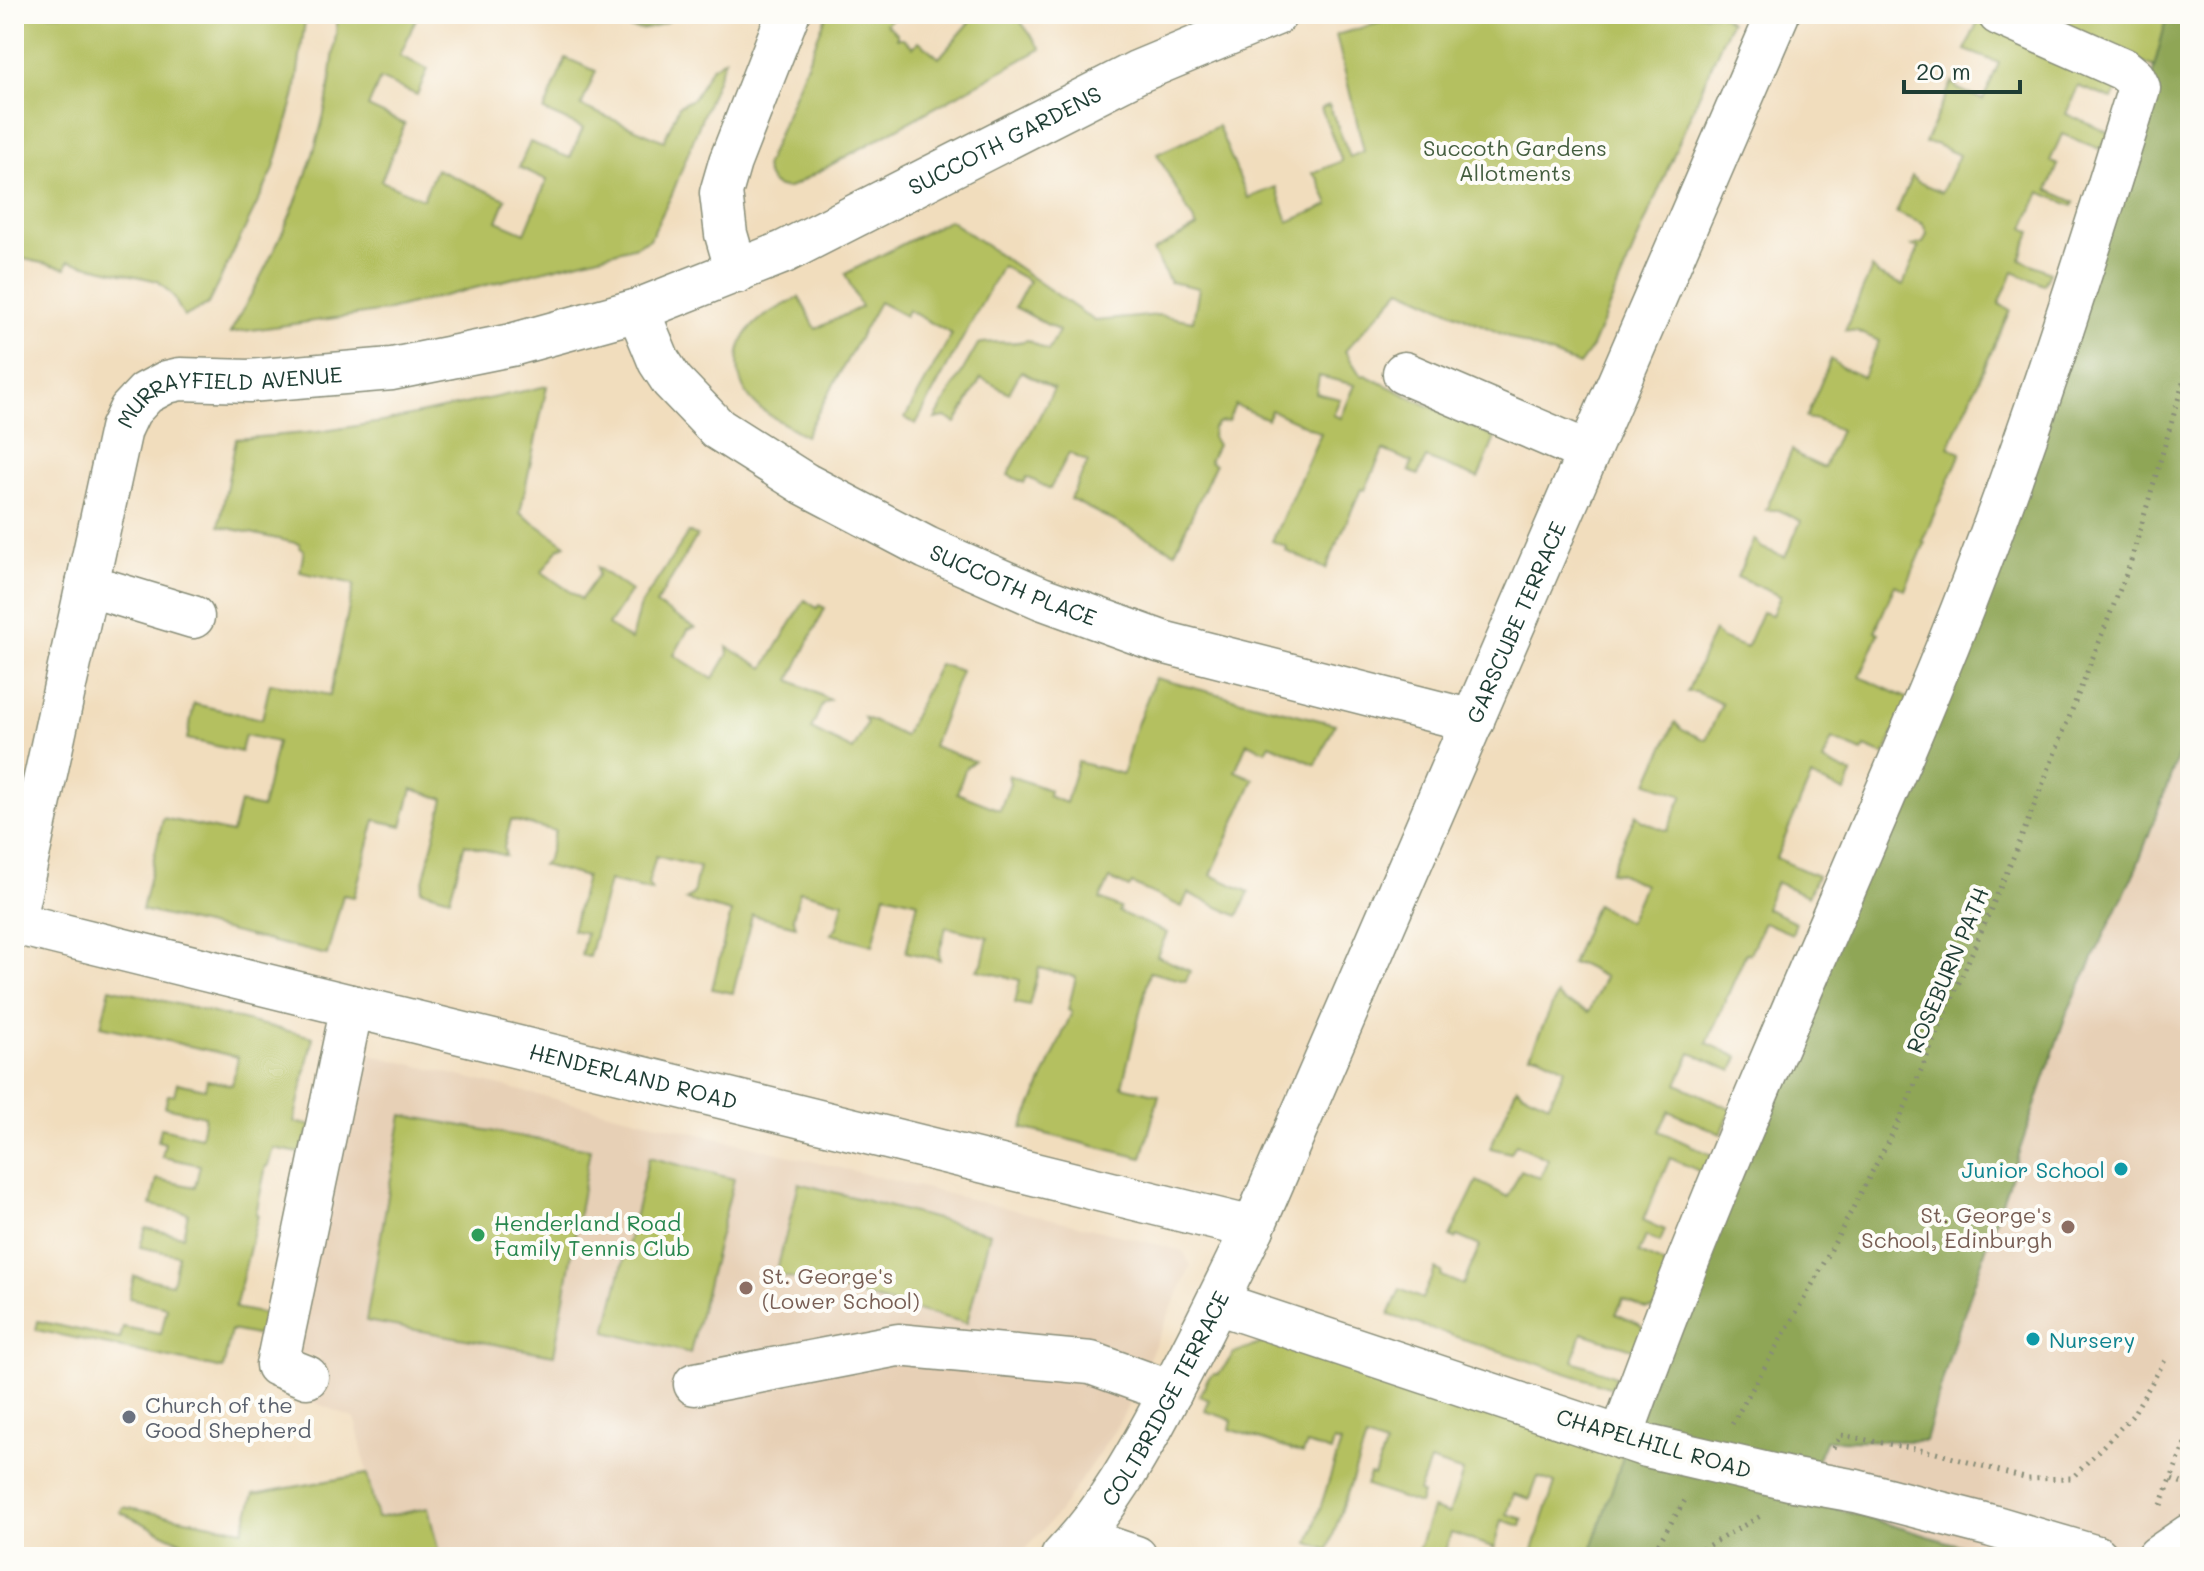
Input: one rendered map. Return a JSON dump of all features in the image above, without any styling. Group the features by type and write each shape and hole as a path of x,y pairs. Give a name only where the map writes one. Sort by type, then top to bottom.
{"street":[{"path":"737,272 726,234 721,193 730,162 788,14"},
{"name":"SUCCOTH GARDENS","path":"737,272 814,237 1137,72 1276,14"},
{"name":"GARSCUBE TERRACE","path":"1253,1228 1778,14"},
{"path":"1634,1442 1711,1206 1948,645 2018,464 2084,267 2139,88 2134,78 2123,69 1999,14"},
{"name":"MURRAYFIELD AVENUE","path":"14,922 121,429 137,401 156,387 180,379 249,381 392,369 511,345 638,310 737,272"},
{"name":"SUCCOTH PLACE","path":"638,310 659,361 672,381 718,429 805,484 927,548 1041,598 1162,642 1473,721"},
{"path":"1404,373 1588,452"},
{"path":"87,585 193,617"},
{"name":"HENDERLAND ROAD","path":"14,922 1253,1228"},
{"path":"307,1377 277,1365 352,1006"},
{"name":"COLTBRIDGE TERRACE","path":"1073,1545 1120,1484 1171,1392 1253,1228"},
{"name":"CHAPELHILL ROAD","path":"1217,1303 1634,1442 1781,1496 1886,1499 2097,1557"},
{"path":"695,1384 898,1345 1091,1363 1171,1392"},
{"path":"2158,1557 2175,1522"},
{"path":"1073,1545 1104,1546 1136,1557"}],"path":[{"name":"ROSEBURN PATH","path":"1731,1427 1816,1278 1899,1121 2016,851 2130,564 2190,359"},
{"path":"1828,1458 1841,1435 1936,1453 2028,1479 2072,1478 2132,1416 2167,1357"},
{"path":"2175,1522 2172,1479 2190,1430"},
{"path":"2172,1479 2190,1486"},
{"path":"1650,1557 1690,1492"},
{"path":"1688,1557 1781,1496"}],"shaded area":[{"name":"St. George's School, Edinburgh","path":"2190,724 2190,1557 1733,1557 1801,1498 1826,1440 2066,1015 2136,869"},
{"name":"St. George's (Lower School)","path":"360,1052 1160,1245 1183,1251 1191,1265 1114,1431 1059,1512 1018,1557 440,1557 428,1508 377,1518 355,1419 311,1401 320,1358 297,1352"}],"green space":[{"path":"14,14 306,14 295,94 273,171 208,304 184,317 173,296 158,281 68,261 66,268 14,257"},
{"path":"338,14 418,14 400,56 428,69 417,95 380,79 368,107 405,124 381,181 423,199 436,169 506,199 497,221 525,233 547,180 519,167 530,142 570,158 583,128 544,111 566,58 596,71 581,106 664,141 679,106 694,98 711,68 725,59 672,194 650,239 596,257 385,311 230,333 288,220 311,161 327,100"},
{"path":"594,14 681,14 656,27 638,29"},
{"path":"827,14 898,14 886,24 897,33 897,38 903,38 913,47 919,41 939,58 977,14 1015,14 1041,49 789,188 779,187 767,176 765,167"},
{"name":"Succoth Gardens Allotments","path":"1425,14 1721,14 1730,22 1592,347 1579,365 1401,289 1345,351 1361,376 1365,375 1495,438 1478,478 1426,458 1418,475 1409,471 1412,462 1383,450 1365,490 1361,489 1326,569 1286,551 1287,547 1272,541 1321,433 1271,410 1267,419 1235,405 1228,421 1219,422 1213,428 1212,437 1217,445 1209,461 1215,465 1175,552 1070,499 1088,462 1069,453 1050,489 1027,477 1024,483 1008,475 1054,389 1021,371 1009,393 981,378 956,423 945,417 935,419 978,344 1028,340 1048,351 1059,331 1015,307 1029,281 1002,266 916,424 905,418 952,334 908,310 905,316 879,302 805,436 762,410 743,387 739,353 742,342 756,323 799,297 816,329 861,307 845,274 949,220 1095,321 1159,315 1193,321 1199,288 1170,282 1153,251 1197,227 1157,154 1218,126 1248,198 1276,187 1288,222 1329,205 1318,179 1312,173 1342,161 1321,108 1329,105 1350,157 1364,151 1336,35 1397,18","holes":["1319,376 1355,385 1341,418 1333,415 1340,399 1316,393"]},
{"path":"2031,14 2168,14 2154,67"},
{"path":"2168,14 2190,14 2190,724 2136,869 2066,1015 1952,1348 1925,1441 1826,1440 1801,1498 1961,1546 1957,1557 1589,1557 1623,1457 2151,80"},
{"path":"1979,19 2123,82 2112,99 2078,86 2066,114 2111,134 2100,149 2062,134 2050,161 2058,165 2048,190 2075,202 2073,206 2040,192 2024,228 2031,232 2020,259 2050,272 2044,285 2013,272 1999,304 2010,310 1949,447 1961,453 1922,542 1925,543 1905,590 1895,585 1875,631 1879,633 1860,677 1909,699 1884,755 1865,747 1862,752 1832,739 1823,761 1852,774 1845,792 1811,777 1776,858 1817,876 1808,896 1776,882 1765,908 1796,922 1792,934 1764,922 1750,954 1746,953 1707,1043 1738,1057 1732,1071 1691,1053 1677,1084 1732,1109 1721,1134 1669,1111 1659,1131 1714,1156 1706,1174 1670,1158 1643,1220 1665,1230 1660,1242 1646,1236 1639,1253 1662,1263 1670,1274 1658,1308 1646,1309 1623,1299 1616,1314 1639,1324 1648,1334 1642,1352 1582,1333 1573,1361 1616,1376 1612,1388 1389,1315 1400,1289 1422,1299 1435,1269 1442,1272 1441,1276 1463,1285 1480,1246 1457,1236 1455,1239 1450,1237 1477,1181 1508,1197 1521,1170 1540,1178 1548,1159 1516,1144 1511,1153 1490,1148 1517,1087 1549,1104 1565,1068 1538,1055 1530,1055 1557,995 1563,1001 1589,1012 1605,977 1579,964 1571,964 1596,904 1628,922 1644,885 1610,872 1636,814 1642,821 1667,831 1683,795 1648,783 1675,722 1682,730 1706,740 1722,704 1697,692 1687,692 1714,631 1721,638 1746,648 1762,612 1772,615 1780,596 1737,577 1754,539 1762,548 1785,557 1801,521 1778,510 1766,510 1792,450 1824,468 1840,430 1806,418 1831,359 1863,377 1879,341 1857,331 1845,330 1872,268 1879,275 1903,285 1919,248 1913,246 1923,243 1927,234 1923,224 1896,213 1912,176 1918,182 1942,192 1959,155 1925,143 1952,82 1958,89 1983,100 1999,63 1965,50"},
{"path":"547,386 520,513 566,545 559,548 542,572 581,599 598,575 597,567 631,591 608,625 631,640 639,608 689,532 697,536 656,604 695,628 688,630 674,655 713,679 728,654 727,647 764,668 805,600 817,608 819,605 825,608 790,680 830,700 823,703 811,729 853,750 867,724 864,717 904,736 939,664 961,671 933,746 974,761 966,767 957,793 1000,810 1010,783 1008,775 1049,790 1048,796 1066,803 1078,762 1123,774 1133,735 1155,678 1335,724 1316,765 1270,744 1266,751 1247,743 1235,771 1254,779 1211,875 1249,892 1238,916 1188,893 1182,907 1132,884 1129,888 1110,879 1100,899 1120,908 1119,912 1167,933 1157,956 1190,971 1186,981 1150,972 1122,1086 1159,1095 1142,1158 1022,1128 1072,1012 1068,1010 1076,977 1039,968 1029,1006 1015,1003 1020,980 977,970 982,964 988,937 946,927 940,960 906,952 918,902 885,894 873,945 831,934 837,927 843,902 800,891 793,917 796,926 752,915 733,993 712,989 731,912 686,900 693,894 699,867 656,856 648,884 652,891 609,881 589,957 581,955 586,933 572,930 586,877 542,865 548,859 555,831 511,820 504,848 506,856 465,844 450,898 421,890 444,799 412,789 402,826 375,820 354,897 343,895 327,955 142,910 163,818 232,833 240,803 262,808 277,742 245,735 241,752 187,739 194,704 262,719 270,683 330,695 354,584 300,572 304,550 300,544 219,526 236,439 318,432 382,422"},
{"path":"110,988 313,1037 294,1122 312,1126 300,1153 273,1148 266,1166 258,1215 235,1308 275,1316 271,1331 260,1336 231,1330 223,1369 36,1330 38,1321 120,1339 123,1327 161,1334 167,1307 129,1298 134,1276 172,1284 178,1255 140,1247 146,1228 183,1236 188,1213 151,1205 157,1179 195,1187 200,1165 162,1157 165,1143 158,1141 161,1128 201,1137 205,1116 165,1107 168,1095 174,1095 177,1083 205,1089 207,1080 232,1085 238,1057 101,1026"},
{"name":"Henderland Road Family Tennis Club","path":"402,1115 590,1149 554,1355 366,1321"},
{"path":"649,1157 734,1179 690,1353 606,1332"},
{"path":"799,1183 990,1233 967,1323 776,1274"},
{"path":"1271,1340 1623,1457 1589,1557 1527,1557 1533,1550 1555,1483 1538,1477 1530,1499 1514,1494 1507,1514 1523,1519 1521,1526 1502,1520 1495,1548 1451,1533 1443,1557 1416,1557 1432,1509 1449,1514 1463,1472 1430,1461 1419,1492 1422,1494 1419,1504 1366,1486 1370,1475 1374,1476 1385,1446 1366,1439 1328,1550 1309,1543 1341,1443 1334,1441 1331,1452 1307,1444 1303,1454 1230,1429 1232,1420 1205,1411 1209,1400 1200,1396 1208,1378 1219,1374 1234,1353"},
{"path":"367,1474 377,1518 428,1508 440,1557 187,1557 192,1547 120,1512 123,1507 243,1530 254,1494"}],"place":[{"name":"Junior School","path":"2121,1169"},
{"name":"St. George's School, Edinburgh","path":"2068,1227"},
{"name":"Henderland Road Family Tennis Club","path":"478,1235"},
{"name":"St. George's (Lower School)","path":"746,1288"},
{"name":"Nursery","path":"2033,1339"},
{"name":"Church of the Good Shepherd","path":"129,1417"}]}
